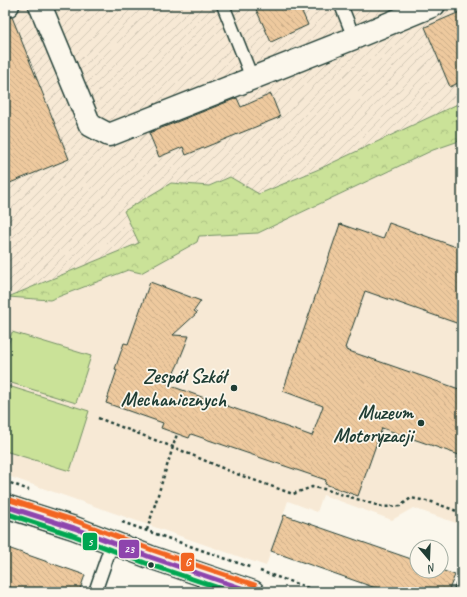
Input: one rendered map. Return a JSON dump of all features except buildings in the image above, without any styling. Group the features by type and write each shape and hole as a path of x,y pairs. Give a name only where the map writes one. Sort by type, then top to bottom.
{"street":[{"path":"40,5 90,125 109,135 434,5"},
{"path":"5,506 74,528 150,558 206,584 253,592"}],"lane":[{"path":"223,5 252,78"},
{"path":"340,5 354,38"},
{"path":"95,592 112,543"},
{"path":"460,592 462,587"}],"path":[{"path":"98,418 173,447 234,473 293,494 312,487 324,489 383,507 400,506 411,498 432,502 462,513"},
{"path":"147,530 177,434"},
{"path":"5,481 35,492"},
{"path":"117,521 147,530 252,568"},
{"path":"260,571 320,592"}],"shaded area":[{"path":"5,5 462,5 462,102 319,169 259,194 230,177 209,186 171,183 140,243 5,298"},
{"name":"Zespół Szkół Mechanicznych","path":"462,140 462,525 413,508 392,520 323,495 317,512 288,501 266,566 5,475 5,298 50,300 128,270 199,236 258,233 433,150"}],"green space":[{"path":"462,102 462,140 433,150 258,233 199,236 197,242 141,273 128,270 50,300 8,297 139,243 124,211 171,183 209,186 230,177 259,194 319,169"},
{"path":"12,332 91,356 76,403 5,381 5,355"},
{"path":"5,385 89,411 70,471 5,451"}],"transit line":[{"name":"G","path":"7,499 76,521 152,550 255,585"},
{"name":"23","path":"5,506 74,528 150,557 253,592"},
{"name":"5","path":"5,513 72,535 148,564 231,592"}],"place":[{"name":"Zespół Szkół Mechanicznych","path":"234,388"},
{"name":"Muzeum Motoryzacji","path":"421,423"}]}
